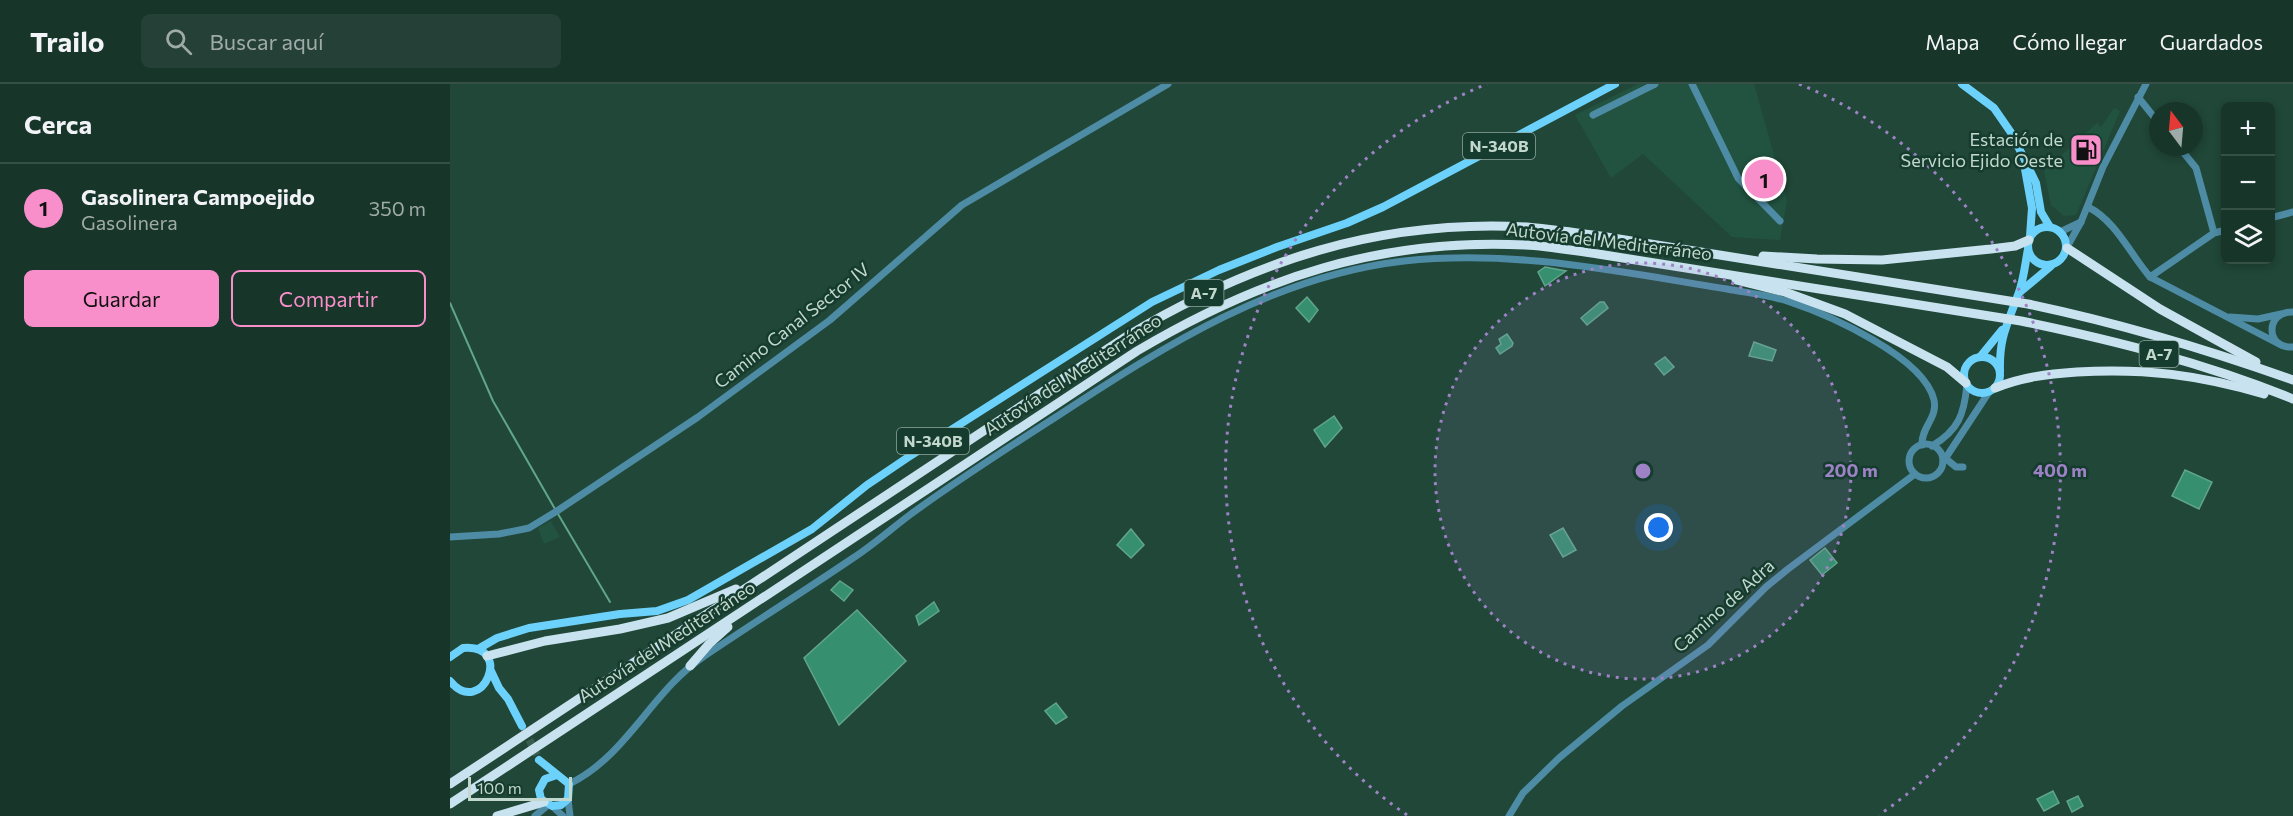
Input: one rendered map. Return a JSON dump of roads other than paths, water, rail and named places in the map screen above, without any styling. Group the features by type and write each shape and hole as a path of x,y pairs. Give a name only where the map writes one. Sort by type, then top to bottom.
{"highway":[{"name":"Autovía del Mediterráneo","path":"450,784 1127,336 1200,295 1273,264 1373,237 1454,228 1529,228 1672,247 2028,304 2093,318 2179,341 2293,380"},
{"path":"1672,247 1817,259 1882,260 1991,249 2029,242"},
{"name":"Autovía del Mediterráneo","path":"450,804 1137,351 1208,311 1279,281 1312,270 1376,255 1455,245 1528,245 1670,264 1996,316 2089,335 2173,358 2293,401"},
{"path":"2067,248 2160,309 2293,380"},
{"path":"1670,264 1814,301 1845,314 1947,367 1966,384"},
{"path":"1992,390 2014,380 2038,375 2168,372 2219,381 2293,401"},
{"path":"487,656 545,641 620,629 668,618 729,593 778,567"},
{"path":"690,666 709,644 761,599"},
{"path":"497,816 548,804"}],"main road":[{"name":"N-340B","path":"478,649 497,638 530,628 620,614 657,611 688,600 812,529 867,485 907,458 1152,302 1219,270 1347,223 1383,207 1615,84"},
{"path":"1962,84 1994,108 2012,134 2036,183 2041,212 2050,227 2060,232 2066,241 2067,248 2062,259 2019,293"},
{"path":"2004,327 1980,357 1966,366 1966,384 1975,392 1992,390 1999,383 1999,351 2004,327 2019,293 2029,242 2032,208 2023,156"},
{"path":"2029,242 2038,230 2050,227"},
{"path":"2029,242 2034,260 2039,264 2052,265"},
{"path":"1980,357 1990,359 2000,371"},
{"path":"450,656 463,648 478,649 487,656 491,671 522,726"},
{"path":"450,681 462,690 471,691 486,683 491,671"},
{"path":"479,688 491,688 503,693"},
{"path":"538,758 556,775 564,778 569,784 568,799 561,805 548,804 540,795 542,782 538,758"},
{"path":"542,782 548,776 556,775"}],"street":[{"name":"Camino Canal Sector IV","path":"450,537 499,534 529,528 557,511 698,417 830,320 962,205 1168,84"},
{"path":"1593,115 1655,84"},
{"path":"1692,84 1738,178 1780,221"},
{"path":"2135,84 2142,91 2149,105"},
{"path":"2067,248 2088,207 2103,167 2142,91"},
{"path":"2186,156 2196,168 2214,233"},
{"path":"2088,207 2101,214 2150,277 2278,344 2293,347"},
{"path":"2275,217 2293,212"},
{"path":"2060,232 2081,222"},
{"path":"2150,277 2214,233 2221,231"},
{"path":"569,784 593,769 616,747 690,666 855,557 912,513 978,468 1165,347 1212,321 1303,284 1400,262 1454,257 1506,258 1573,265 1787,301 1825,316 1858,333 1905,360 1923,378 1930,387 1935,408 1922,435 1922,445"},
{"path":"2222,315 2241,319 2258,319 2292,312"},
{"path":"2278,344 2274,339 2272,328 2274,322 2282,314"},
{"path":"1932,446 1945,438 1957,424 1963,413 1966,384"},
{"path":"1964,467 1956,467 1944,460 1940,452 1932,446 1917,447 1910,455 1909,465 1915,474 1924,478 1934,476 1940,469 1944,460 1992,390"},
{"name":"Camino de Adra","path":"1509,816 1523,793 1559,758 1622,706 1708,645 1773,581 1915,474"},
{"path":"568,799 570,816"},
{"path":"535,816 548,804 563,816"}],"waterway":[{"path":"450,303 493,401 555,509"},
{"path":"558,514 610,602"}],"tunnel":[{"path":"524,729 537,755"}],"place":[{"name":"Estación de Servicio Ejido Oeste","path":"2086,150"},
{"name":"Gasolinera Campoejido","path":"1764,179"}]}
